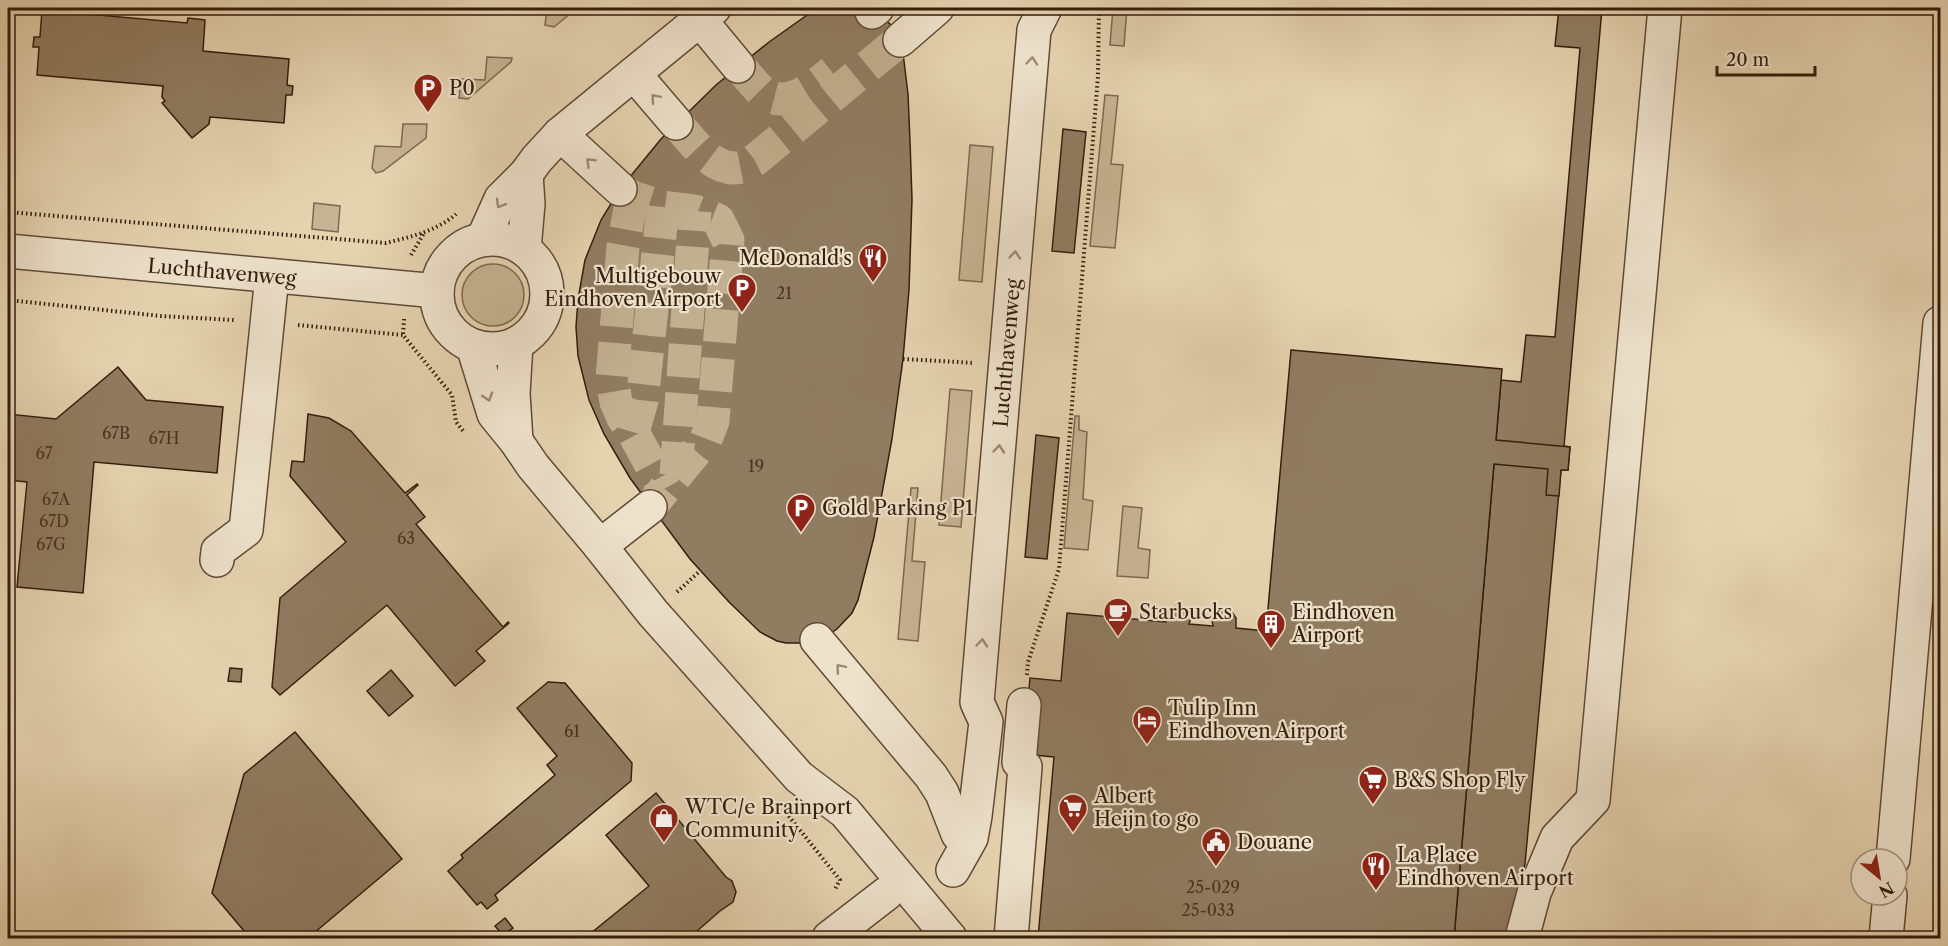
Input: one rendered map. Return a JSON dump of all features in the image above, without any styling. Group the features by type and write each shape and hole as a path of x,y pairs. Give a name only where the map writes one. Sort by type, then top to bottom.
{"street":[{"path":"890,18 937,8"},
{"name":"Luchthavenweg","path":"936,933 946,883 971,838 975,816 986,722 977,702 1034,30 1045,8"},
{"path":"1522,939 1534,893 1557,838 1593,800 1665,8"},
{"path":"483,239 501,199 561,134 707,14 738,66"},
{"path":"634,74 676,123"},
{"path":"561,134 620,189"},
{"path":"524,249 528,204 526,174"},
{"path":"483,239 512,242 524,249 537,261 548,293 545,310 537,325 516,344 496,349 472,346 453,333 442,318 437,291 442,270 457,250 483,239"},
{"name":"Luchthavenweg","path":"8,251 437,291"},
{"path":"217,560 218,551 246,530 272,276"},
{"path":"1894,847 1941,323"},
{"path":"516,344 513,393 516,441"},
{"path":"472,346 494,414 533,466 653,613 799,777 829,824 886,894 936,933"},
{"path":"600,546 650,507"},
{"path":"817,640 864,696 867,728 958,834"},
{"name":"Luchthavenweg","path":"953,870 958,834 965,719 977,702"},
{"path":"1011,939 1025,767 1019,762 1024,705"},
{"path":"799,777 845,812 936,933"},
{"path":"829,939 886,894"},
{"path":"1886,939 1889,907"}],"path":[{"path":"1024,705 1028,662 1059,569 1098,76 1099,8"},
{"path":"8,212 386,243 424,233"},
{"path":"8,300 161,316 267,322 403,335"},
{"path":"903,359 1006,364"}],"shaded area":[{"path":"547,8 577,8 554,27 545,25"},
{"path":"1113,8 1127,8 1124,46 1110,45"},
{"path":"487,57 512,58 511,62 468,99 459,98 461,79 485,80"},
{"path":"1105,95 1118,96 1111,164 1123,165 1115,248 1090,246"},
{"path":"403,124 427,124 426,138 383,171 376,173 372,168 375,146 401,147"},
{"path":"970,145 993,147 982,282 959,280"},
{"path":"314,203 340,206 338,232 312,229"},
{"path":"487,264 499,264 515,273 522,283 524,295 522,307 515,317 499,326 487,326 476,321 467,312 462,301 462,289 467,278 476,269"},
{"path":"950,389 972,391 961,527 939,525"},
{"path":"1075,416 1079,416 1079,430 1087,432 1083,499 1093,501 1088,550 1064,548"},
{"path":"911,488 918,488 912,561 925,562 918,641 898,639"},
{"path":"1123,506 1142,508 1138,548 1150,550 1148,578 1117,576"}],"building":[{"name":"Multigebouw Eindhoven Airport","path":"823,8 865,8 890,24 902,45 908,94 912,199 909,290 903,359 892,439 874,537 858,600 852,613 837,629 825,637 809,643 786,643 760,632 729,602 690,559 630,478 604,434 589,400 578,356 576,327 585,260 601,220 620,189 661,139 716,85 769,42 813,11"},
{"path":"1559,8 1602,8 1564,446 1570,447 1568,470 1561,470 1525,864 1505,938 1454,938 1501,380 1521,382 1526,335 1555,337 1580,48 1555,46"},
{"path":"42,10 187,23 188,18 205,20 203,51 289,59 287,85 293,86 292,95 286,95 284,123 210,117 209,124 192,138 162,103 165,101 162,97 163,86 37,75 39,47 33,47 34,37 40,37"},
{"path":"1063,129 1086,132 1074,253 1052,251"},
{"name":"Eindhoven Airport","path":"1291,350 1502,369 1496,440 1570,447 1568,470 1561,470 1559,496 1546,495 1548,469 1494,464 1454,938 1038,938 1054,757 1023,754 1030,678 1061,681 1067,613 1166,622 1168,611 1178,606 1187,610 1191,618 1189,624 1213,626 1212,620 1215,614 1227,610 1232,612 1236,618 1236,628 1266,631"},
{"path":"118,367 146,400 223,407 217,473 94,462 83,593 17,587 27,482 8,480 8,414 56,419"},
{"path":"308,414 329,418 351,431 405,493 418,485 407,495 425,517 416,524 503,627 509,623 476,651 485,661 455,686 387,605 280,695 272,687 280,598 346,542 290,476 292,461 304,462"},
{"path":"1036,435 1059,438 1047,559 1025,557"},
{"path":"230,668 242,669 241,682 228,681"},
{"path":"391,670 413,696 389,716 367,691"},
{"path":"548,682 565,683 632,763 631,781 495,895 498,900 487,909 481,902 477,905 448,871 463,858 461,855 555,775 547,765 557,756 517,708"},
{"path":"295,732 402,859 308,938 250,938 212,893 244,774"},
{"path":"656,793 726,877 732,881 736,892 733,902 689,938 585,938 649,886 606,835"},
{"path":"505,918 513,928 503,935 495,926"}],"tunnel":[{"path":"676,123 713,161 722,166 742,167 755,160 900,40"},
{"path":"738,66 761,91 770,97 780,99 799,95 832,72"},
{"path":"620,189 632,197 663,207 695,211 718,220 728,240 713,421 706,439 650,507"},
{"path":"632,197 623,247 612,378 616,402 623,418 664,489"},
{"path":"633,432 642,401 663,207"},
{"path":"676,475 695,211"}],"place":[{"name":"P0","path":"428,114"},
{"name":"McDonald's","path":"873,284"},
{"name":"Multigebouw Eindhoven Airport","path":"742,314"},
{"name":"Gold Parking P1","path":"801,534"},
{"name":"Starbucks","path":"1118,638"},
{"name":"Eindhoven Airport","path":"1271,650"},
{"name":"Tulip Inn Eindhoven Airport","path":"1147,746"},
{"name":"B&S Shop Fly","path":"1373,806"},
{"name":"Albert Heijn to go","path":"1073,834"},
{"name":"WTC/e Brainport Community","path":"664,844"},
{"name":"Douane","path":"1216,868"},
{"name":"La Place Eindhoven Airport","path":"1376,892"}]}
